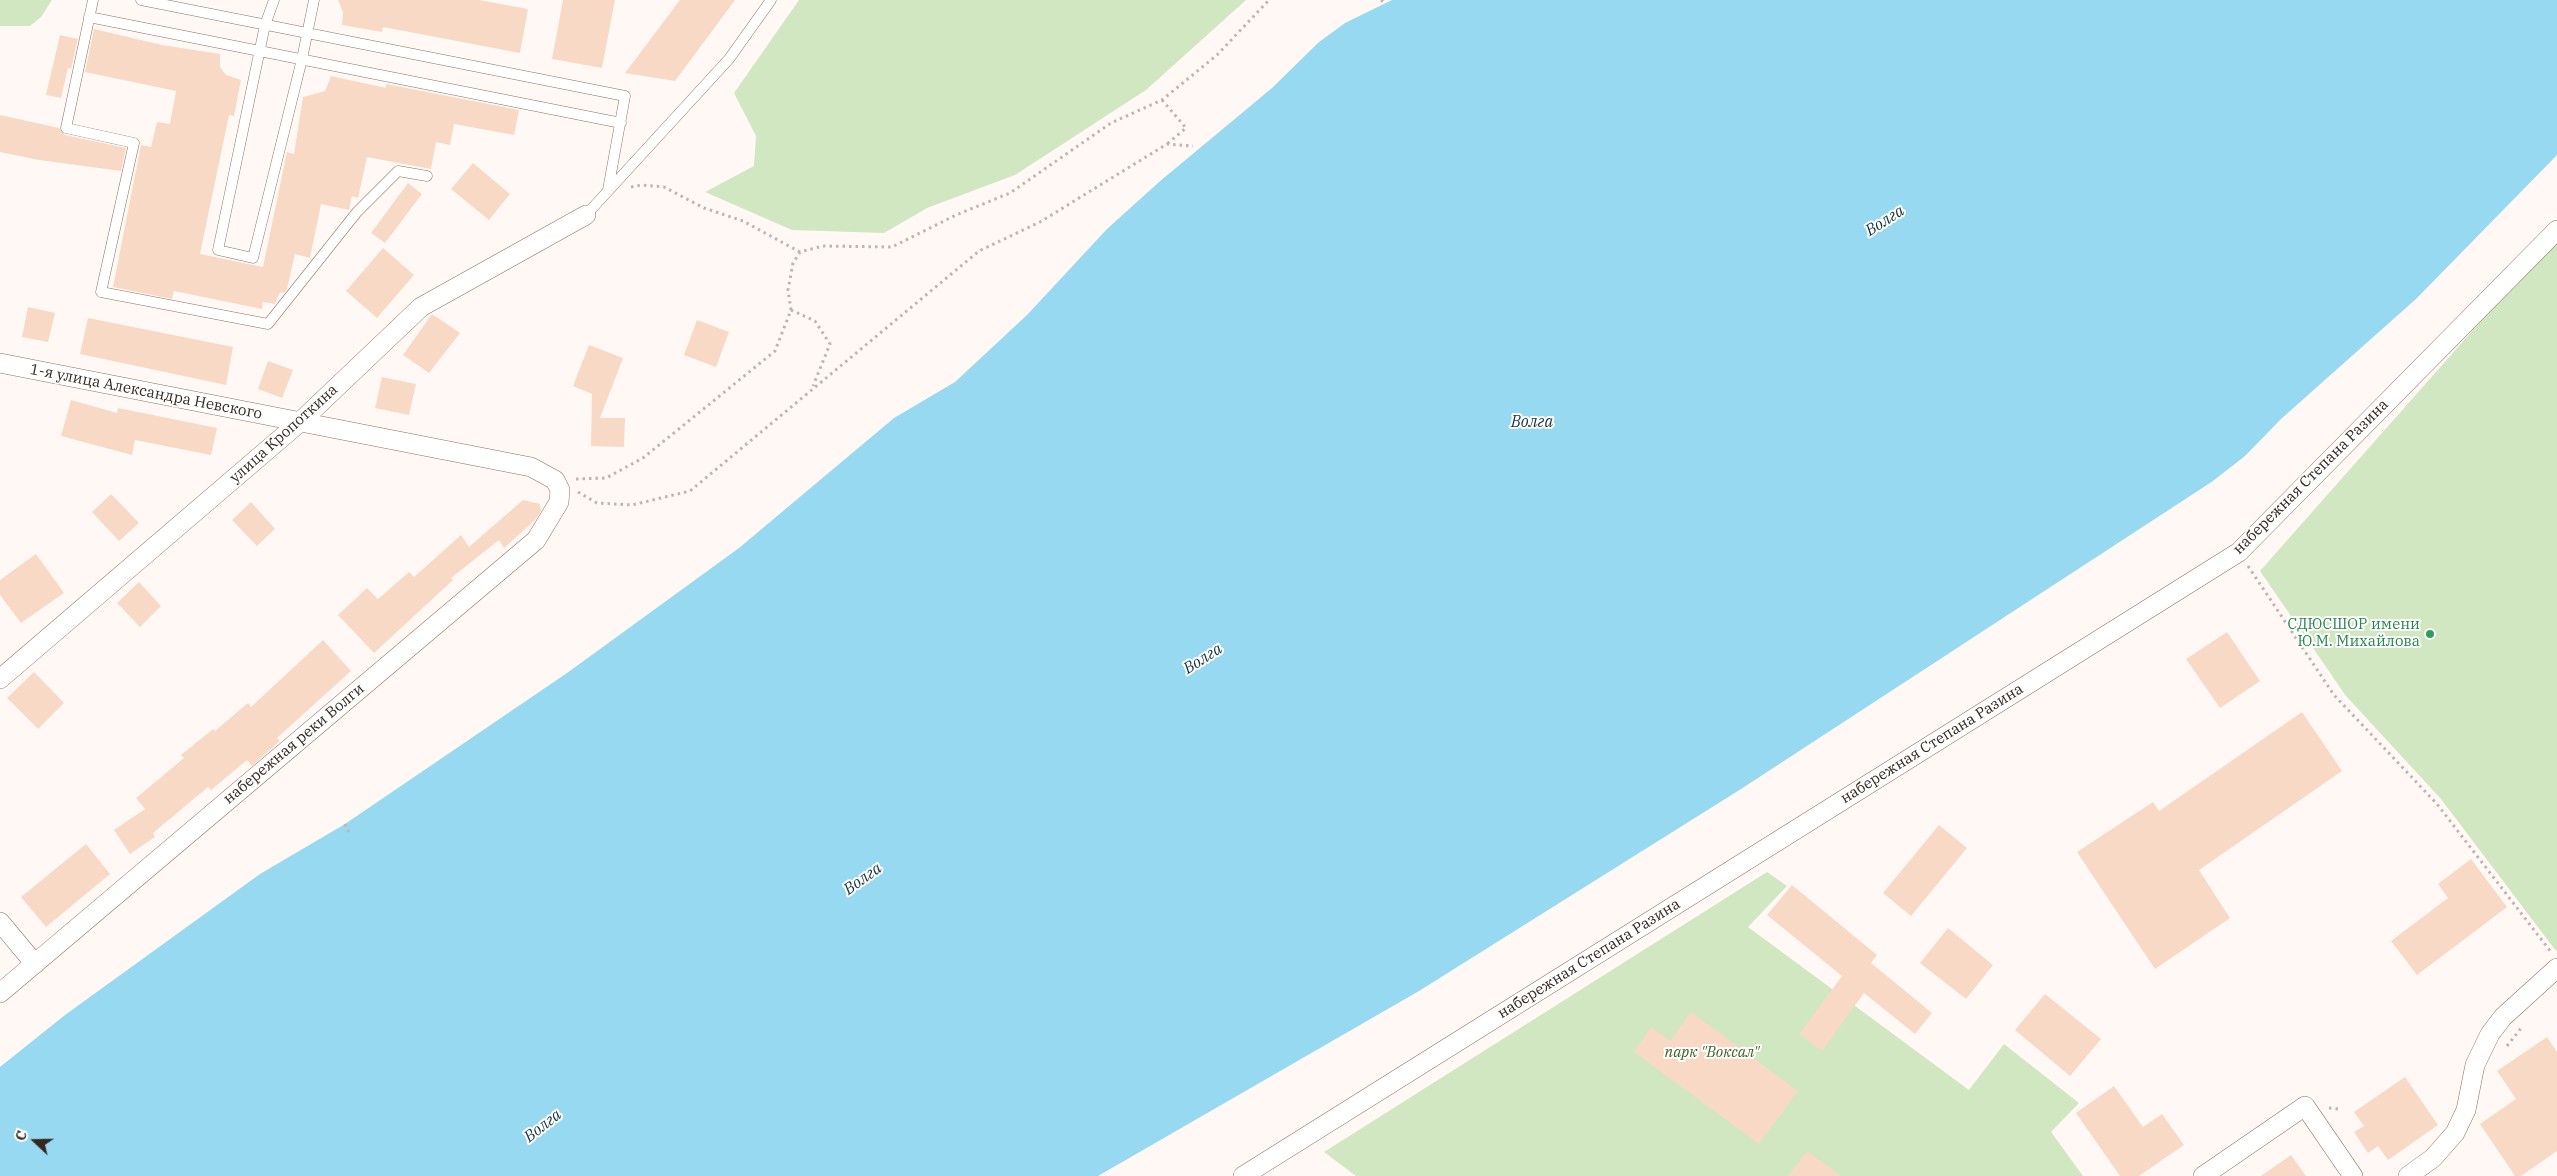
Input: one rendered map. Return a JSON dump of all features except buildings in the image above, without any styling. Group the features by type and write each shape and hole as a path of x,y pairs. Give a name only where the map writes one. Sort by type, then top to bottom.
{"street":[{"name":"улица Кропоткина","path":"0,680 300,422 421,307 586,215"},
{"name":"набережная Степана Разина","path":"1243,1176 2239,552 2557,230"},
{"name":"1-я улица Александра Невского","path":"0,363 531,467 555,480"},
{"name":"набережная реки Волги","path":"0,993 536,540 559,502 560,490 555,480"},
{"path":"0,922 35,964"},
{"path":"2408,1176 2433,1158 2455,1133 2466,1110 2475,1065 2490,1034 2554,961"},
{"path":"2203,1176 2305,1106 2353,1176"}],"lane":[{"path":"93,0 66,128 134,143 101,292 268,324 358,212 398,171 427,176"},
{"path":"141,0 625,96 608,190"},
{"path":"274,0 265,25 218,250 252,258 302,60 314,0"},
{"path":"586,215 729,59 771,0"},
{"path":"89,17 621,123"}],"path":[{"path":"555,480 606,478 643,458 774,351 792,310 788,290 793,263 800,252 823,246 892,247 956,215 1010,193 1111,123 1162,100 1217,55 1269,0"},
{"path":"555,480 597,503 632,505 690,491 979,251 1040,222 1167,144 1186,128 1162,100"},
{"path":"1167,144 1193,146"},
{"path":"608,190 642,185 664,187 704,208 743,221 800,252"},
{"path":"792,310 814,321 830,344 812,389"},
{"path":"2239,552 2334,695 2437,804 2554,961"},
{"path":"345,824 350,835"}],"green space":[{"path":"0,0 52,0 41,17 30,26 0,26"},
{"path":"799,0 1246,0 1146,90 1015,175 927,208 884,233 792,230 705,192 754,166 756,136 734,93"},
{"name":"СДЮСШОР имени Ю.М. Михайлова","path":"2557,235 2556,951 2441,799 2346,696 2260,571"},
{"name":"парк \"Воксал\"","path":"1767,872 1787,886 1748,927 1969,1090 2004,1044 2079,1103 2051,1132 2083,1176 1356,1176 1324,1152"}],"water":[{"name":"Волга","path":"1392,0 2557,0 2557,155 2416,299 2281,419 2245,456 2213,481 1741,789 1419,991 1098,1176 0,1176 0,1067 65,1015 260,874 345,824 567,673 739,548 894,418 955,382 1027,315 1107,229 1159,182 1272,88 1319,42 1345,23"}],"place":[{"name":"СДЮСШОР имени Ю.М. Михайлова","path":"2430,634"}]}
